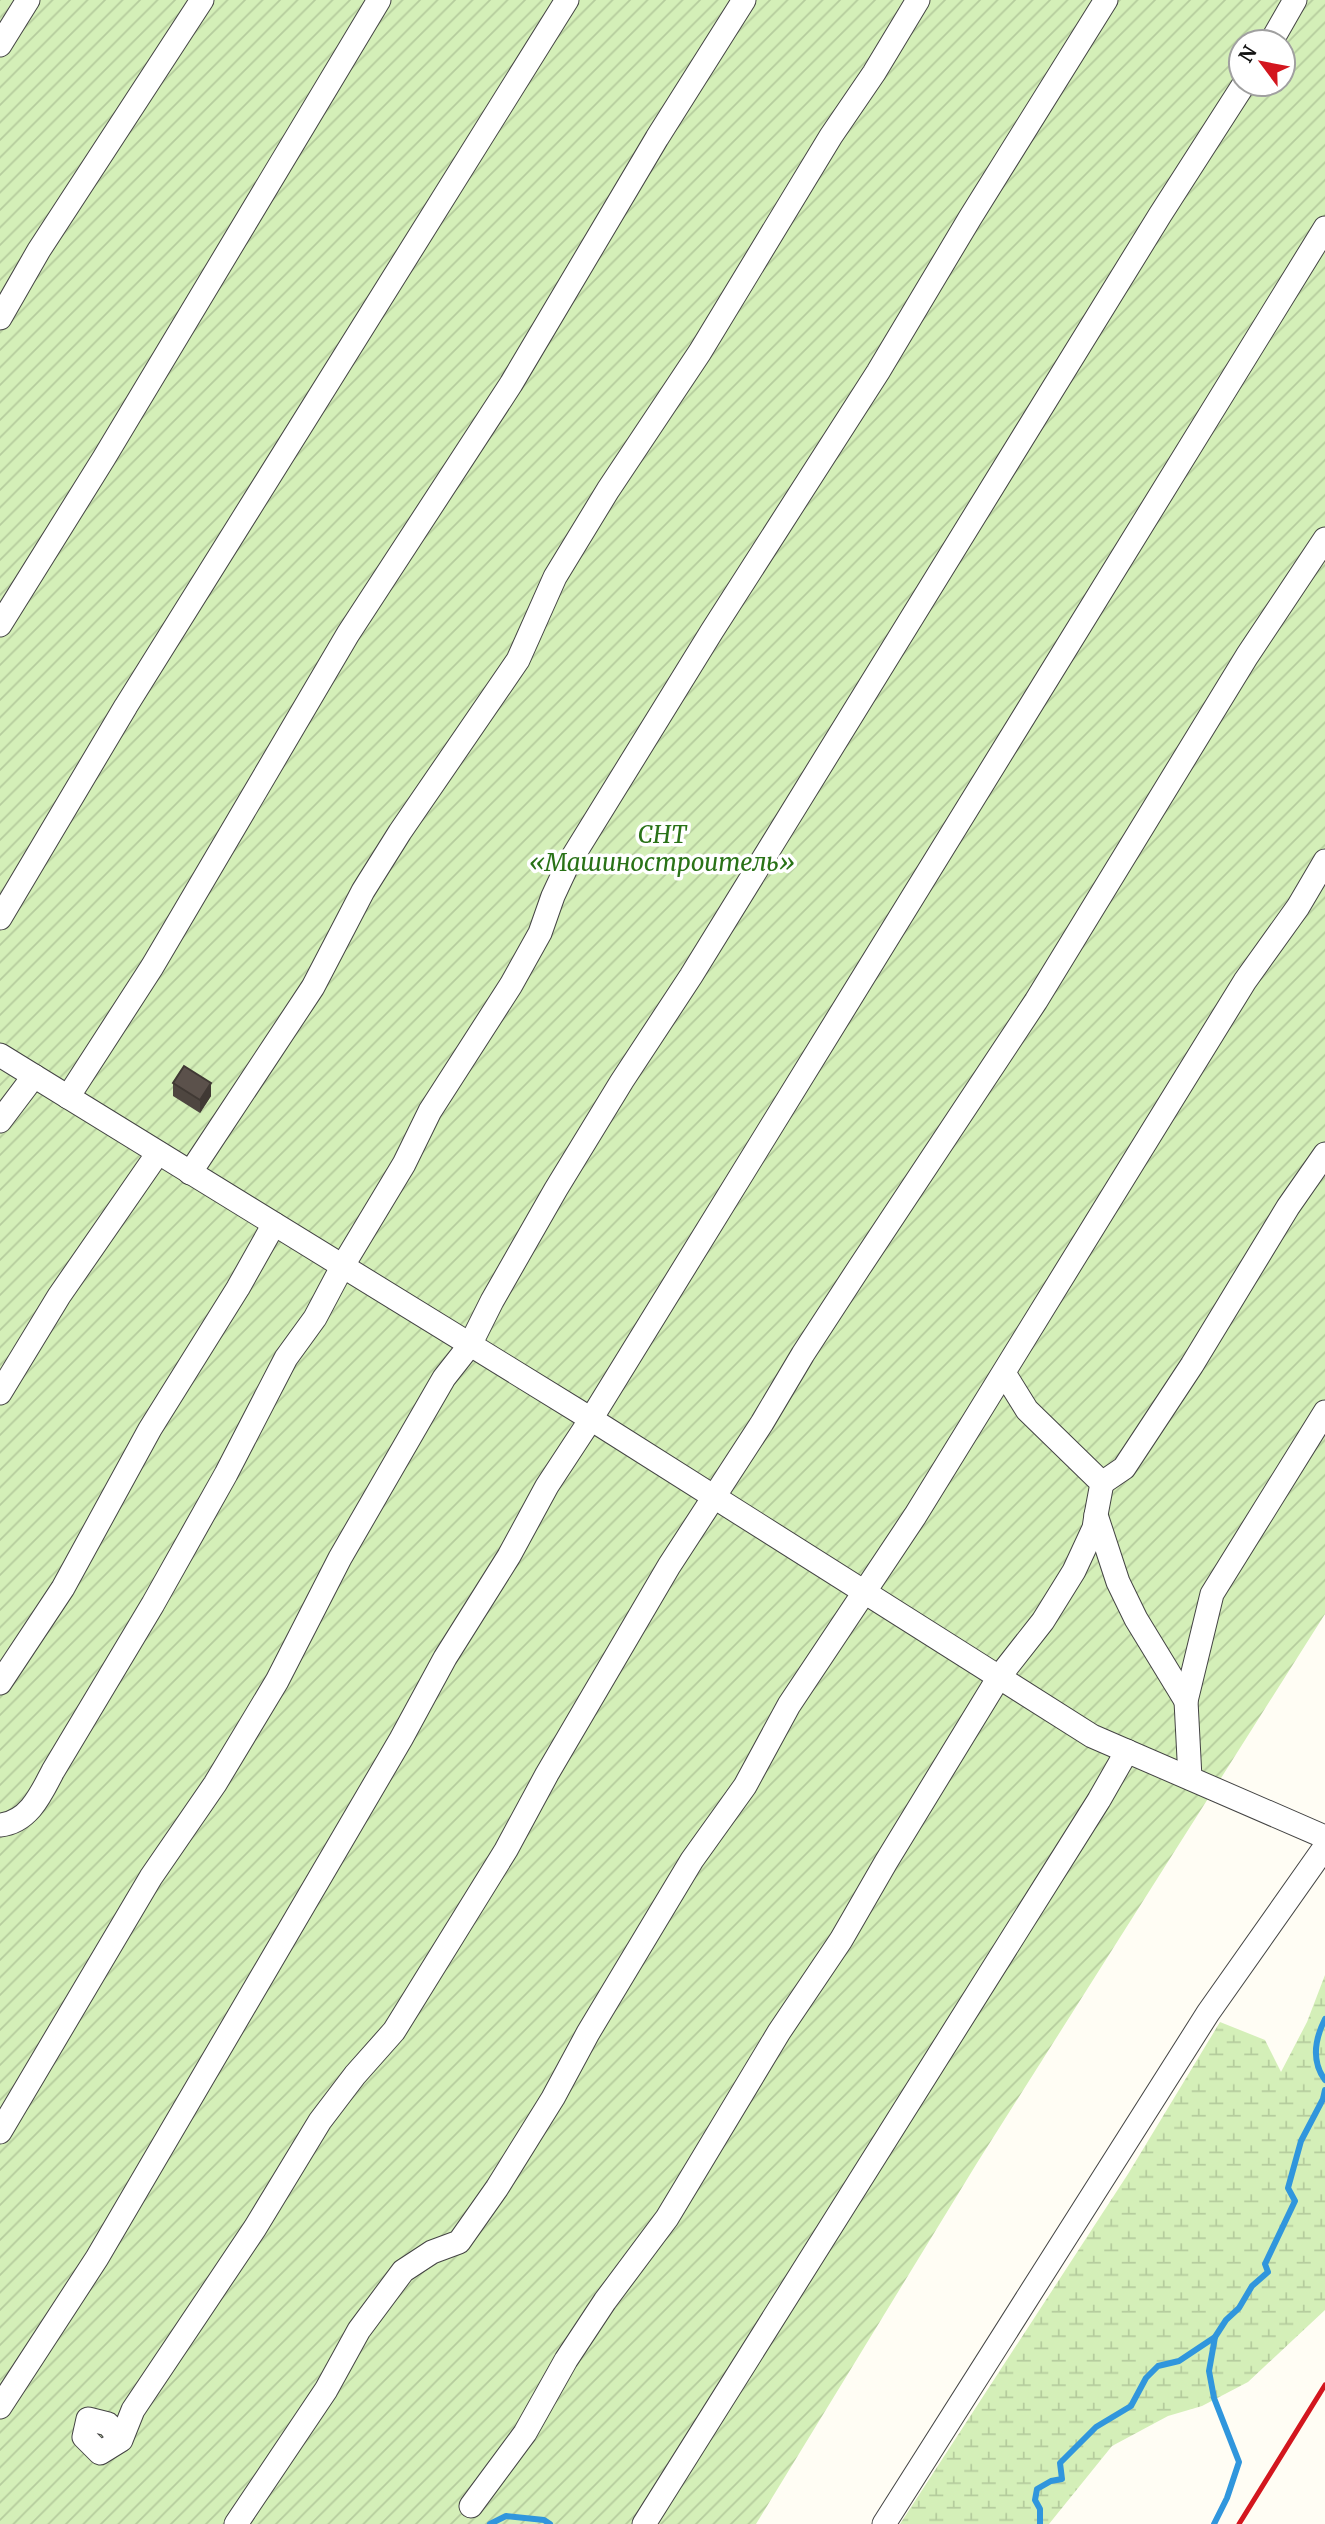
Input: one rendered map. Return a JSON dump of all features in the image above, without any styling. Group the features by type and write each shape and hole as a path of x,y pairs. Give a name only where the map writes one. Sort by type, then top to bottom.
{"lane":[{"path":"0,45 28,0"},
{"path":"0,318 39,250 202,0"},
{"path":"0,625 104,458 379,0"},
{"path":"0,918 126,706 567,0"},
{"path":"68,1097 152,967 348,634 511,384 650,150 744,0"},
{"path":"190,1173 313,988 363,891 400,832 518,660 555,577 607,490 701,352 831,136 874,74 918,0"},
{"path":"0,1825 10,1824 36,1805 53,1771 192,1535 286,1358 315,1318 342,1267 404,1164 430,1111 511,985 540,933 553,895 567,866 712,631 836,440 1107,0"},
{"path":"1279,28 1295,0"},
{"path":"0,2132 151,1877 215,1784 277,1681 340,1558 444,1378 470,1345 492,1301 622,1081 743,893 1160,215 1235,98"},
{"path":"0,2407 97,2258 401,1739 445,1658 509,1556 547,1486 591,1419 1325,228"},
{"path":"121,2440 133,2410 162,2371 215,2285 255,2228 320,2120 394,2031 506,1850 607,1670 712,1496 1036,1001 1247,656 1325,539"},
{"path":"236,2524 326,2389 359,2330 403,2271 432,2252 459,2242 497,2188 554,2098 588,2033 692,1860 745,1786 789,1705 865,1593 1232,1003 1325,861"},
{"path":"0,1055 591,1419 1092,1736 1325,1837"},
{"path":"0,1121 34,1076"},
{"path":"0,1394 59,1296 158,1153"},
{"path":"471,2506 525,2433 566,2360 605,2301 667,2218 779,2032 841,1940 999,1677 1042,1621 1074,1571 1094,1528 1102,1483 1124,1468 1325,1154"},
{"path":"0,1682 63,1588 150,1429 274,1224"},
{"path":"1004,1373 1027,1409 1102,1483"},
{"path":"1190,1779 1186,1701 1212,1594 1325,1412"},
{"path":"1096,1515 1118,1582 1136,1619 1186,1701"},
{"path":"644,2524 1127,1751"},
{"path":"884,2524 1208,2013 1325,1847"}],"green space":[{"name":"СНТ «Машиностроитель»","path":"0,0 1325,0 1325,1614 977,2163 756,2524 0,2524"},
{"path":"1325,1975 1325,2310 1248,2382 1202,2406 1168,2416 1112,2446 1049,2524 900,2524 1128,2174 1220,2022 1265,2040 1281,2072 1307,2022"}],"building":[{"path":"184,1066 211,1083 200,1100 173,1083"}],"waterway":[{"path":"1325,2019 1316,2050 1318,2065 1325,2080"},
{"path":"1040,2524 1040,2509 1035,2500 1037,2489 1051,2481 1062,2479 1060,2463 1096,2427 1131,2406 1146,2378 1158,2366 1179,2361 1215,2337 1226,2320 1239,2308 1252,2286 1268,2272 1265,2264 1295,2201 1288,2188 1301,2141 1325,2090"},
{"path":"1214,2524 1227,2498 1239,2462 1214,2398 1209,2371 1215,2337"},
{"path":"490,2524 506,2516 544,2520 550,2524"}],"railway":[{"path":"1239,2524 1325,2385"}]}
